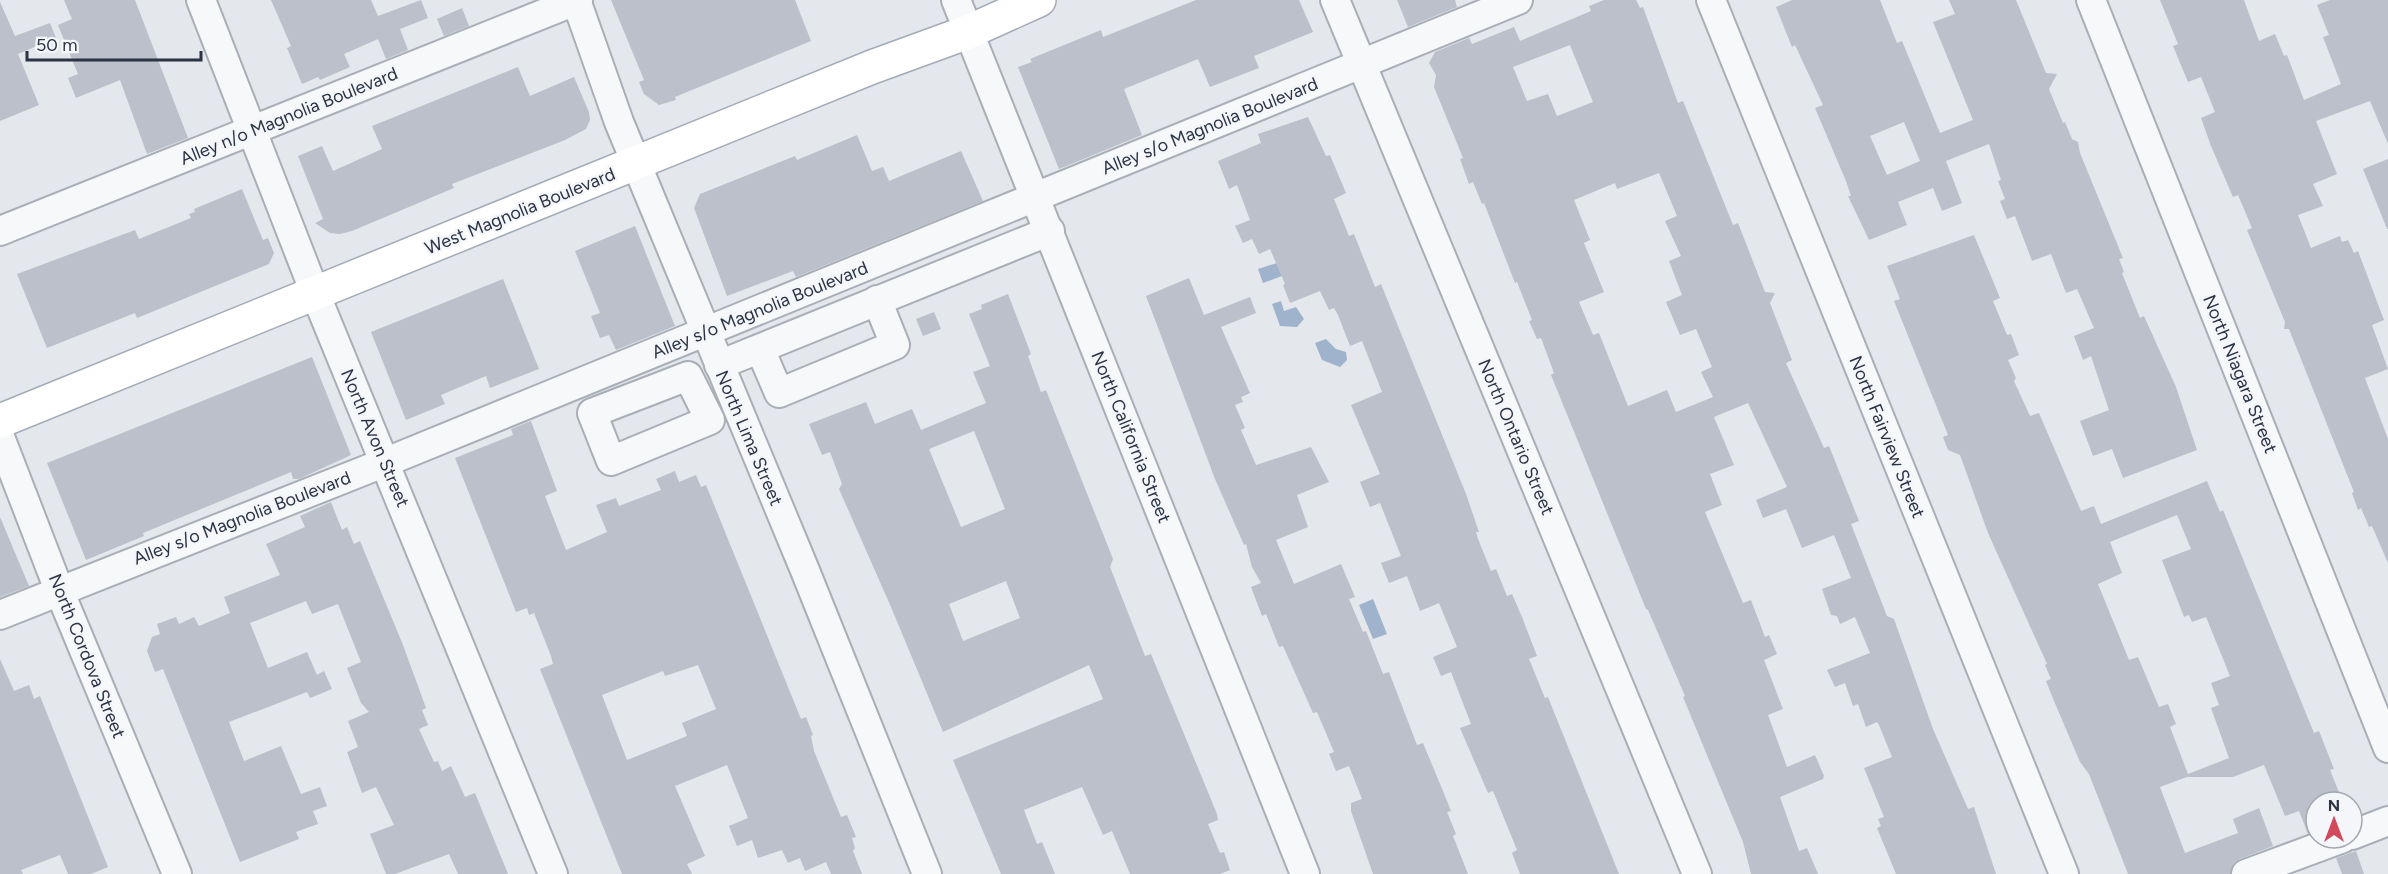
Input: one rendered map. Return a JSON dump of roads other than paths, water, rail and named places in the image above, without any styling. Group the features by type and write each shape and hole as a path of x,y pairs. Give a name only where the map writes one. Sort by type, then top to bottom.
{"main road":[{"name":"West Magnolia Boulevard","path":"0,420 872,67 968,32 1040,0"}],"street":[{"name":"North Avon Street","path":"201,0 254,131 315,293 553,874"},
{"name":"Alley n/o Magnolia Boulevard","path":"0,231 576,0"},
{"name":"North Lima Street","path":"576,0 704,332 729,388 927,874"},
{"name":"North California Street","path":"956,0 1305,874"},
{"name":"North Ontario Street","path":"1335,0 1697,874"},
{"name":"Alley s/o Magnolia Boulevard","path":"0,615 386,462 1518,0"},
{"name":"North Fairview Street","path":"1711,0 2064,874"},
{"name":"North Niagara Street","path":"2091,0 2388,748"},
{"path":"700,401 729,388 760,349 1050,231"},
{"path":"729,388 779,393 895,345 877,300"},
{"path":"760,349 779,393"},
{"name":"North Cordova Street","path":"0,437 59,590 177,874"},
{"path":"2364,830 2388,821"},
{"path":"2246,874 2311,850"}],"water":[{"path":"1283,261 1287,274 1263,283 1258,269"},
{"path":"1281,301 1284,311 1296,307 1304,319 1297,327 1280,326 1272,304"},
{"path":"1326,339 1336,349 1346,352 1347,360 1340,367 1322,360 1315,343"},
{"path":"1373,599 1387,634 1373,639 1359,605"}]}
